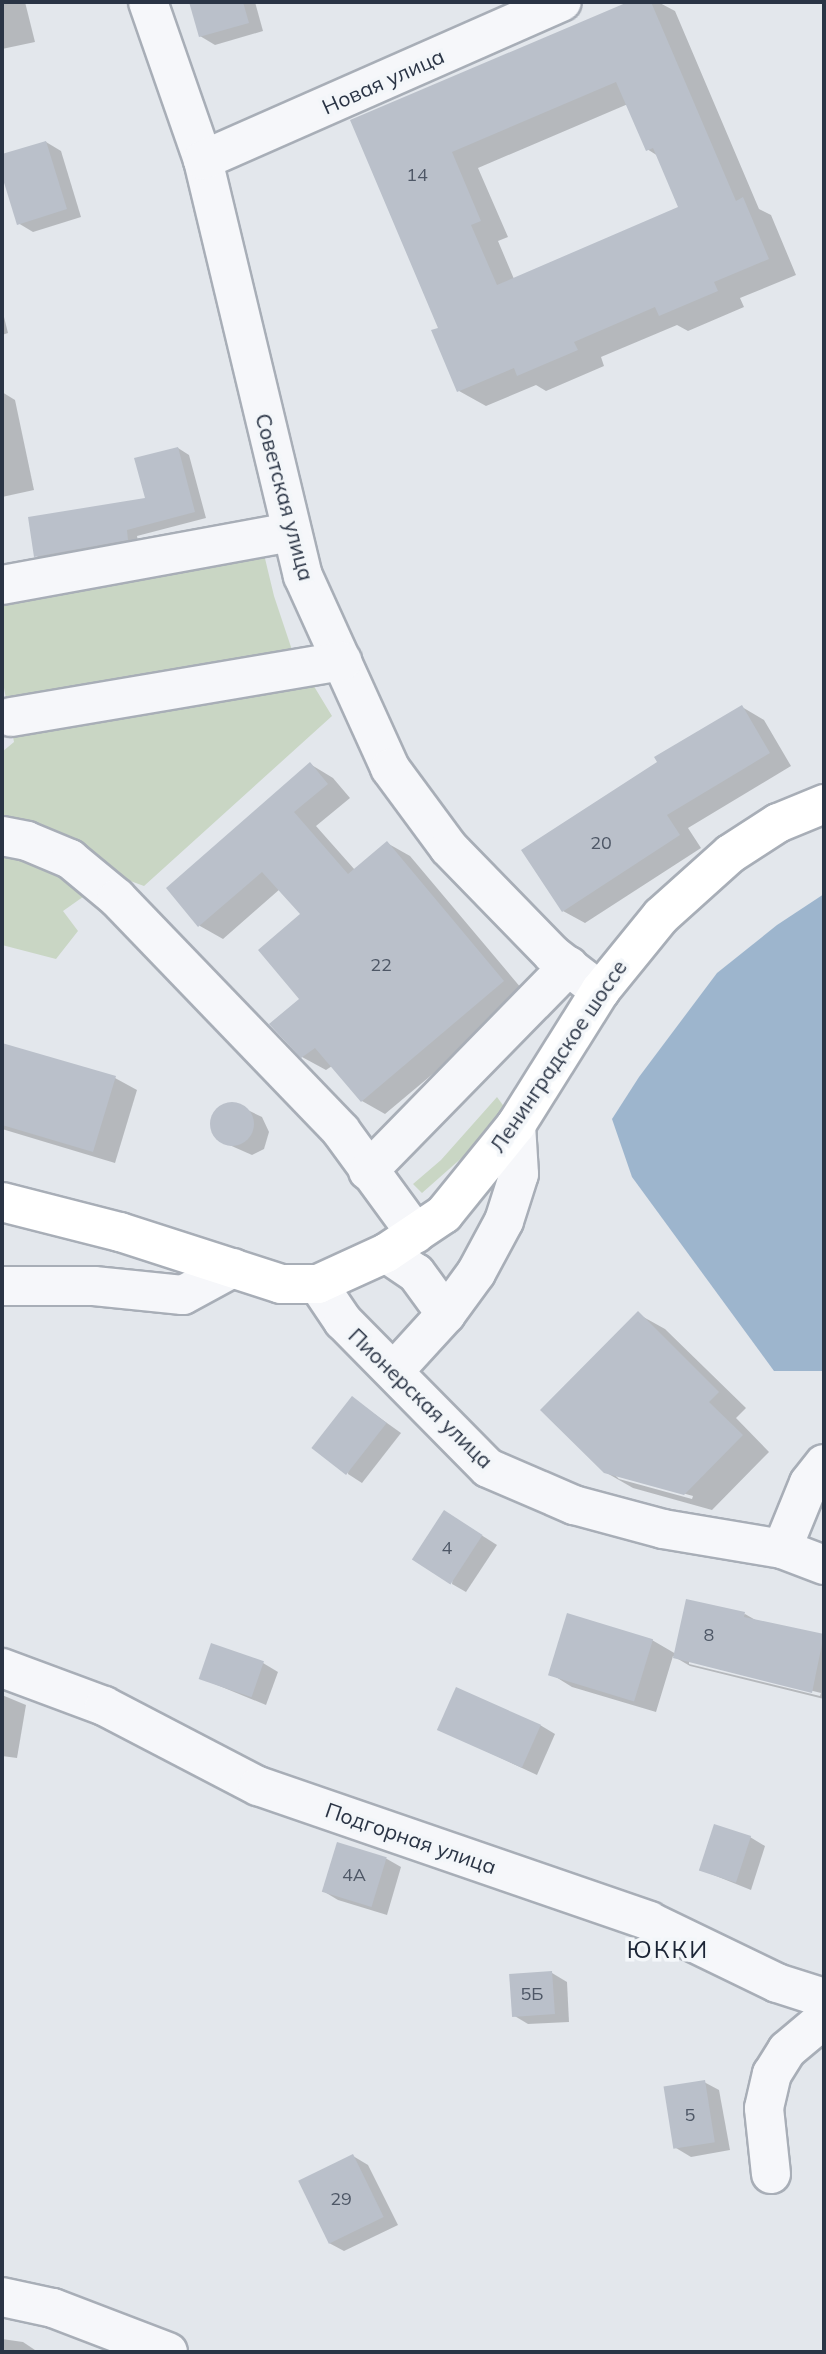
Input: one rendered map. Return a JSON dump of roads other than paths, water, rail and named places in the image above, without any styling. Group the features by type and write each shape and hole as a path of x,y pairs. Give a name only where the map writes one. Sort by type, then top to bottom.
{"main road":[{"name":"Ленинградское шоссе","path":"2,1202 120,1232 281,1284 318,1284 400,1244 444,1214 516,1125 600,991 644,934 709,870 778,823 824,804"}],"street":[{"name":"Советская улица","path":"148,2 203,160 303,576 390,768 449,848 552,954 600,991"},
{"name":"Новая улица","path":"203,160 562,2"},
{"path":"2,584 291,531"},
{"path":"10,717 342,661"},
{"path":"2,836 27,841 70,859 117,898 341,1132 368,1171 400,1244 416,1273 446,1314"},
{"path":"368,1171 569,966"},
{"path":"394,1371 446,1314 476,1273 504,1221 519,1174 516,1125"},
{"path":"2,1286 94,1286 183,1295 233,1268"},
{"name":"Пионерская улица","path":"318,1284 343,1321 488,1468 574,1505 663,1529 782,1549 824,1565"},
{"path":"782,1549 808,1483 824,1464"},
{"name":"Подгорная улица","path":"2,1668 104,1706 258,1786 649,1921 777,1983 824,1998"},
{"path":"771,2174 764,2108 772,2074 787,2050 824,2019"},
{"path":"2,2297 53,2308 167,2352"}],"water":[{"path":"824,894 824,1371 774,1371 632,1177 612,1119 639,1077 717,973 777,925"}],"district":[{"name":"ЮККИ","path":"668,1950"}]}
